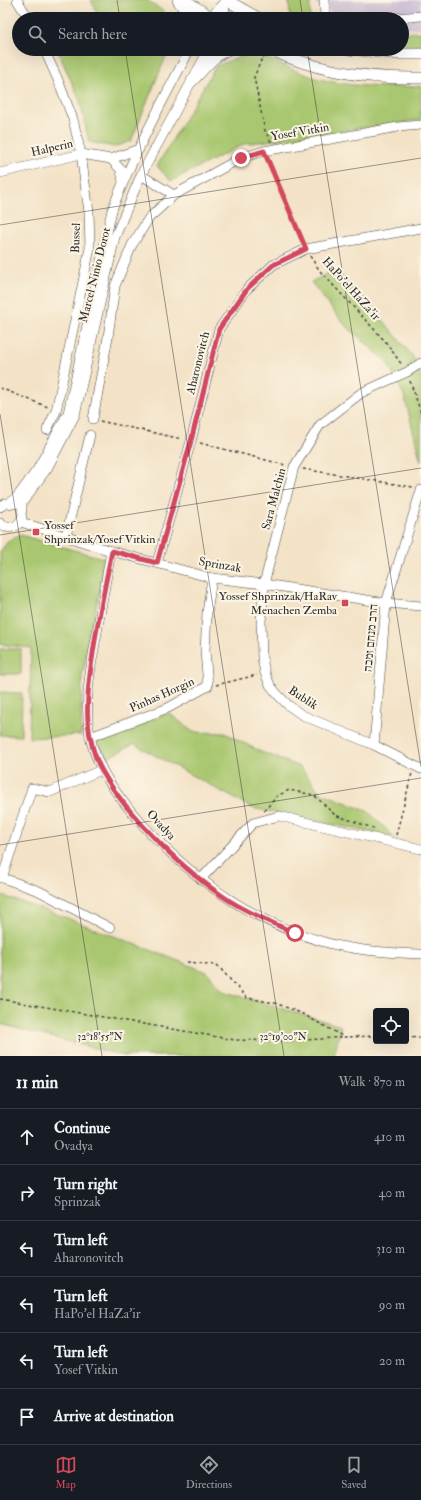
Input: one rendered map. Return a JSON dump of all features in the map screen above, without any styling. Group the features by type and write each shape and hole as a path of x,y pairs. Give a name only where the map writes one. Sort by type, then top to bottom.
{"main road":[{"path":"178,0 186,12"},
{"path":"184,0 202,12"},
{"path":"226,0 247,12"},
{"path":"409,54 421,54"},
{"path":"192,82 216,56"},
{"path":"285,56 320,68 359,76 402,79 421,78"}],"street":[{"path":"17,0 25,12"},
{"path":"216,12 226,0"},
{"path":"224,12 226,0"},
{"path":"324,0 326,12"},
{"path":"409,17 421,16"},
{"name":"Bussel","path":"47,56 73,119 81,154 89,212 90,248 56,410 47,430"},
{"name":"Marcel Ninio Dorot","path":"0,507 17,497 37,470 68,413 112,210 123,182 186,56"},
{"name":"Marcel Ninio Dorot","path":"21,522 23,516 22,503 48,466 75,415 115,238 141,175 205,56"},
{"name":"Yosef Vitkin","path":"93,419 108,337 115,286 132,245 149,218 174,195 241,158 264,151 398,127 421,125"},
{"name":"Halperin","path":"0,173 81,154 110,159 139,149"},
{"path":"110,159 121,170 123,182"},
{"path":"141,175 174,195"},
{"name":"Aharonovitch","path":"157,563 191,441 219,329 247,289 273,265 306,249 421,228"},
{"name":"Sara Malchin","path":"264,584 294,467 320,426 361,393 406,372 421,363"},
{"path":"66,536 90,435"},
{"name":"הרב מנחם זמבה","path":"374,745 386,603 417,489"},
{"path":"10,502 17,505 22,510"},
{"path":"1,526 6,528 14,527 21,522"},
{"name":"Sprinzak","path":"21,522 112,551 212,578 264,584 386,603 421,606"},
{"name":"Ovadya","path":"112,551 90,673 88,722 90,737 101,770 117,794 161,844 201,879 229,900 258,917 295,933 325,943 397,954 421,954"},
{"name":"Pinhas Horgin","path":"90,737 168,708 208,686 205,651 206,621 212,578"},
{"name":"Bublik","path":"264,584 261,641 265,673 270,685 278,696 288,706 302,715 374,745 418,767"},
{"path":"101,770 50,792 32,788 1,878 39,891 110,928"},
{"path":"201,879 253,823 279,816 394,844 421,849"}],"path":[{"path":"264,56 262,58 254,78 265,131 275,149"},
{"name":"HaPo'el HaZa'ir","path":"264,151 306,249 320,271 385,341 406,372 421,413"},
{"path":"0,388 56,410"},
{"path":"93,419 191,441 294,467 417,489"},
{"path":"208,686 265,673"},
{"path":"394,844 418,767"},
{"path":"253,823 277,796 289,790 314,795 336,815 373,828 378,839"},
{"path":"188,962 217,966 247,998 275,1003 301,1013 344,1037"},
{"path":"0,999 235,1040 294,1041 373,1036"},
{"path":"409,1038 421,1038"}],"shaded area":[{"path":"309,0 421,0 421,28 409,29 409,12 331,12"}],"green space":[{"path":"91,0 147,0 164,12 96,12"},
{"path":"289,0 310,0 310,12 290,12"},
{"path":"421,32 421,46 409,47 409,33"},
{"path":"60,56 166,56 131,141 114,147 89,142 80,101"},
{"path":"241,56 261,56 304,74 332,82 370,86 421,86 421,120 244,144 171,181 157,166 216,66"},
{"path":"334,270 369,303 413,357 421,376 421,462 404,395 386,361 343,323 311,282"},
{"path":"20,535 106,559 82,676 81,735 29,738 31,648 0,644 0,552 9,540"},
{"path":"0,649 21,649 21,674 0,674"},
{"path":"0,692 22,693 21,736 0,735"},
{"path":"169,713 193,732 225,733 259,751 300,767 320,792 369,812 394,837 252,808 134,744 107,758 96,739"},
{"path":"0,895 62,916 207,972 223,991 341,1026 334,1056 124,1056 0,1024"}],"place":[{"name":"Yossef Shprinzak/Yosef Vitkin","path":"36,532"},
{"name":"Yossef Shprinzak/HaRav Menachen Zemba","path":"345,603"}],"route":[{"path":"241,158 264,151 306,249 273,265 247,289 219,329 191,441 157,563 112,551 90,673 88,722 90,737 101,770 117,794 161,844 201,879 229,900 258,917 295,933"}]}
